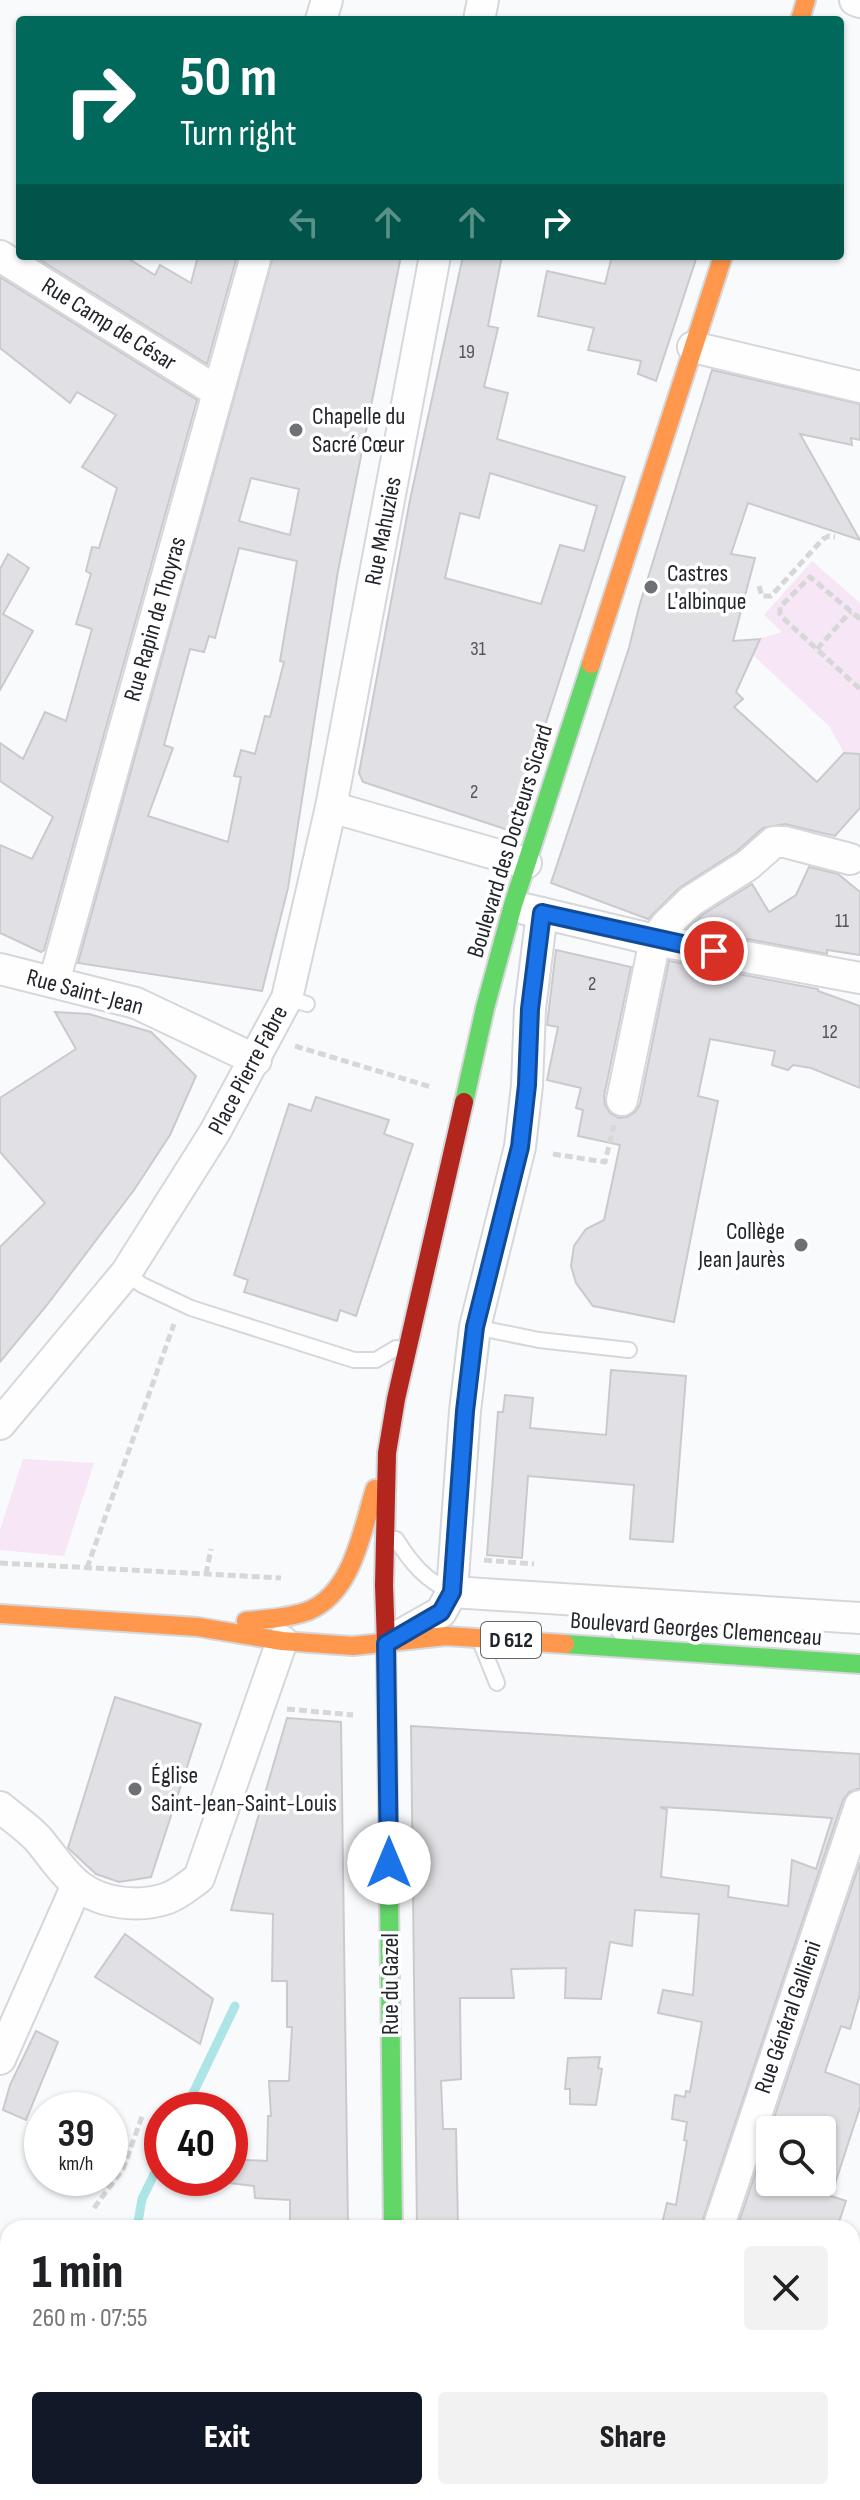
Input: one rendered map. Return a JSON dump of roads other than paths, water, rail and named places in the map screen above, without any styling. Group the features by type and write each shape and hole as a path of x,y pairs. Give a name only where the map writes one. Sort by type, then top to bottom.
{"main road":[{"name":"Boulevard des Docteurs Sicard","path":"198,1627 294,1615 323,1603 339,1588 387,1453 485,1008 513,905 649,509 693,347 722,260"},
{"name":"Boulevard des Docteurs Sicard","path":"386,1644 387,1453"},
{"name":"D 612","path":"0,1614 198,1627 282,1641 353,1646 386,1644"},
{"name":"Boulevard Georges Clemenceau","path":"386,1644 446,1636 478,1638 638,1626 860,1664"},
{"name":"Rue du Gazel","path":"386,1644 393,2220"}],"street":[{"name":"Rue Camp de César","path":"0,256 218,392"},
{"name":"Rue Rapin de Thoyras","path":"54,982 255,260"},
{"name":"Rue Mahuzies","path":"331,807 434,260"},
{"path":"693,347 759,356 857,382"},
{"path":"331,807 526,863"},
{"name":"Place Pierre Fabre","path":"0,1424 126,1273 297,1001 331,807"},
{"path":"622,1100 655,940 667,924 691,901 748,865 774,842 785,842 857,861"},
{"path":"513,905 655,940 860,978"},
{"path":"386,1644 441,1612 452,1592 465,1411 475,1327 521,1137 530,1009 542,913"},
{"name":"Rue Saint-Jean","path":"0,969 136,1003 271,1045"},
{"path":"452,1592 589,1600 638,1626 860,1618"},
{"path":"0,1807 35,1836 77,1885 98,1898 124,1903 167,1899 199,1878 282,1641"},
{"name":"Rue Général Gallieni","path":"721,2220 860,1806"},
{"path":"0,2059 77,1885"}],"lane":[{"path":"126,1273 142,1285 242,1332 321,1357 376,1360 410,1338"},
{"path":"475,1327 539,1340 629,1350"},
{"path":"385,1522 418,1569 435,1585 452,1592"},
{"path":"589,1600 638,1626"},
{"path":"478,1638 497,1683"}],"waterway":[{"path":"194,2092 235,2006"},
{"path":"138,2220 144,2195"}],"place":[{"name":"Chapelle du Sacré Cœur","path":"296,430"},
{"name":"Castres L'albinque","path":"651,587"},
{"name":"Collège Jean Jaurès","path":"801,1245"},
{"name":"Église Saint-Jean-Saint-Louis","path":"135,1789"}]}
